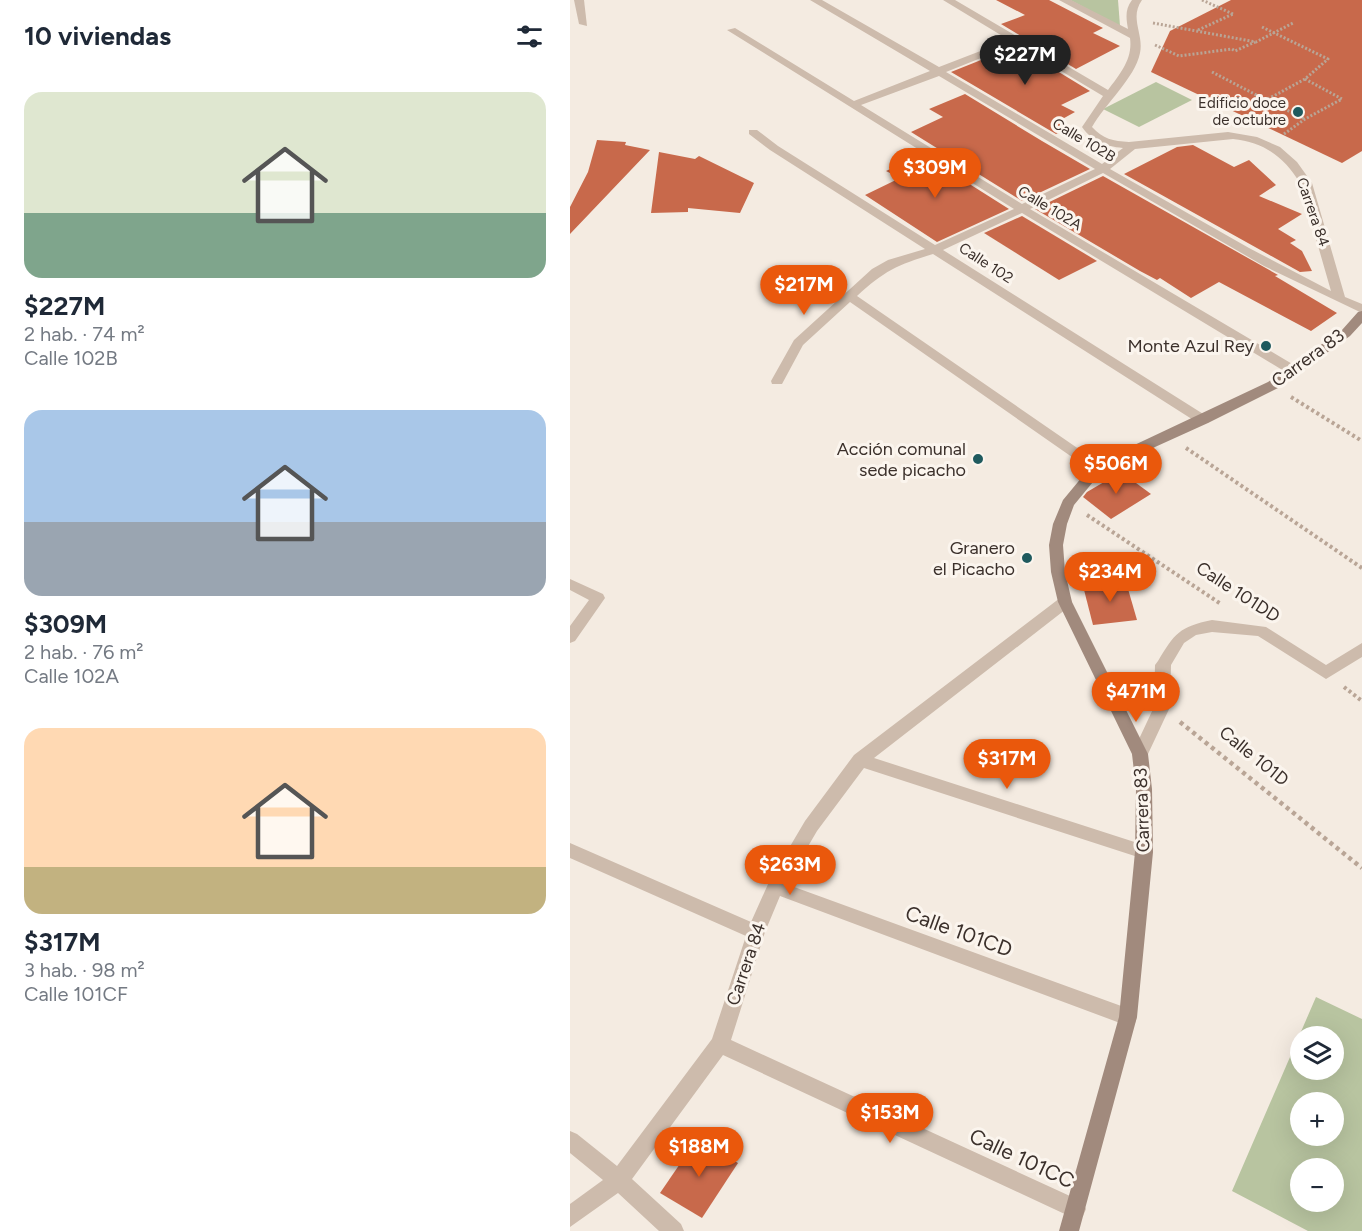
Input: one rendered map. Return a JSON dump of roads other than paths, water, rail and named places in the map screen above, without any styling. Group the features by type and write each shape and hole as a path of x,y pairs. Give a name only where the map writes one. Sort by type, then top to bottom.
{"street":[{"path":"579,0 584,24"},
{"name":"Calle 102B","path":"815,0 940,70 1103,169 1216,234 1308,285 1340,299"},
{"path":"948,0 1107,94"},
{"path":"1064,0 1136,37"},
{"name":"Carrera 84","path":"1137,0 1131,6 1130,14 1136,37 1136,51 1132,63 1090,120 1088,128 1090,134 1098,140 1132,146 1221,135 1238,136 1273,147 1296,166 1306,183 1340,299"},
{"name":"Calle 102A","path":"732,30 1022,210 1293,370"},
{"path":"854,104 1017,40"},
{"name":"Calle 102","path":"753,132 774,148 1203,420"},
{"path":"777,381 798,343 850,297 866,279 892,263 936,249 1022,210 1103,169 1132,146"},
{"path":"850,297 1097,468"},
{"path":"1340,299 1362,309"},
{"name":"Carrera 83","path":"1069,1231 1128,1017 1144,852 1144,789 1140,754 1065,602 1058,572 1056,545 1060,524 1068,503 1097,468 1273,385 1346,333 1362,315"},
{"path":"570,584 598,598 570,637"},
{"name":"Carrera 84","path":"570,1217 619,1180 720,1044 756,932 775,887 811,826 860,760 1065,602"},
{"name":"Calle 101DD","path":"1140,754 1162,707 1163,665 1179,639 1192,630 1212,626 1261,631 1326,673 1362,649"},
{"path":"860,760 1144,852"},
{"path":"570,850 756,932"},
{"name":"Calle 101CD","path":"775,887 1128,1017"},
{"name":"Calle 101CC","path":"720,1044 1076,1209"},
{"path":"570,1141 619,1180 674,1231"}],"place":[{"name":"Edificio doce de octubre","path":"1298,112"},
{"name":"Monte Azul Rey","path":"1266,346"},
{"name":"Acción comunal sede picacho","path":"978,459"},
{"name":"Granero el Picacho","path":"1027,558"}]}
